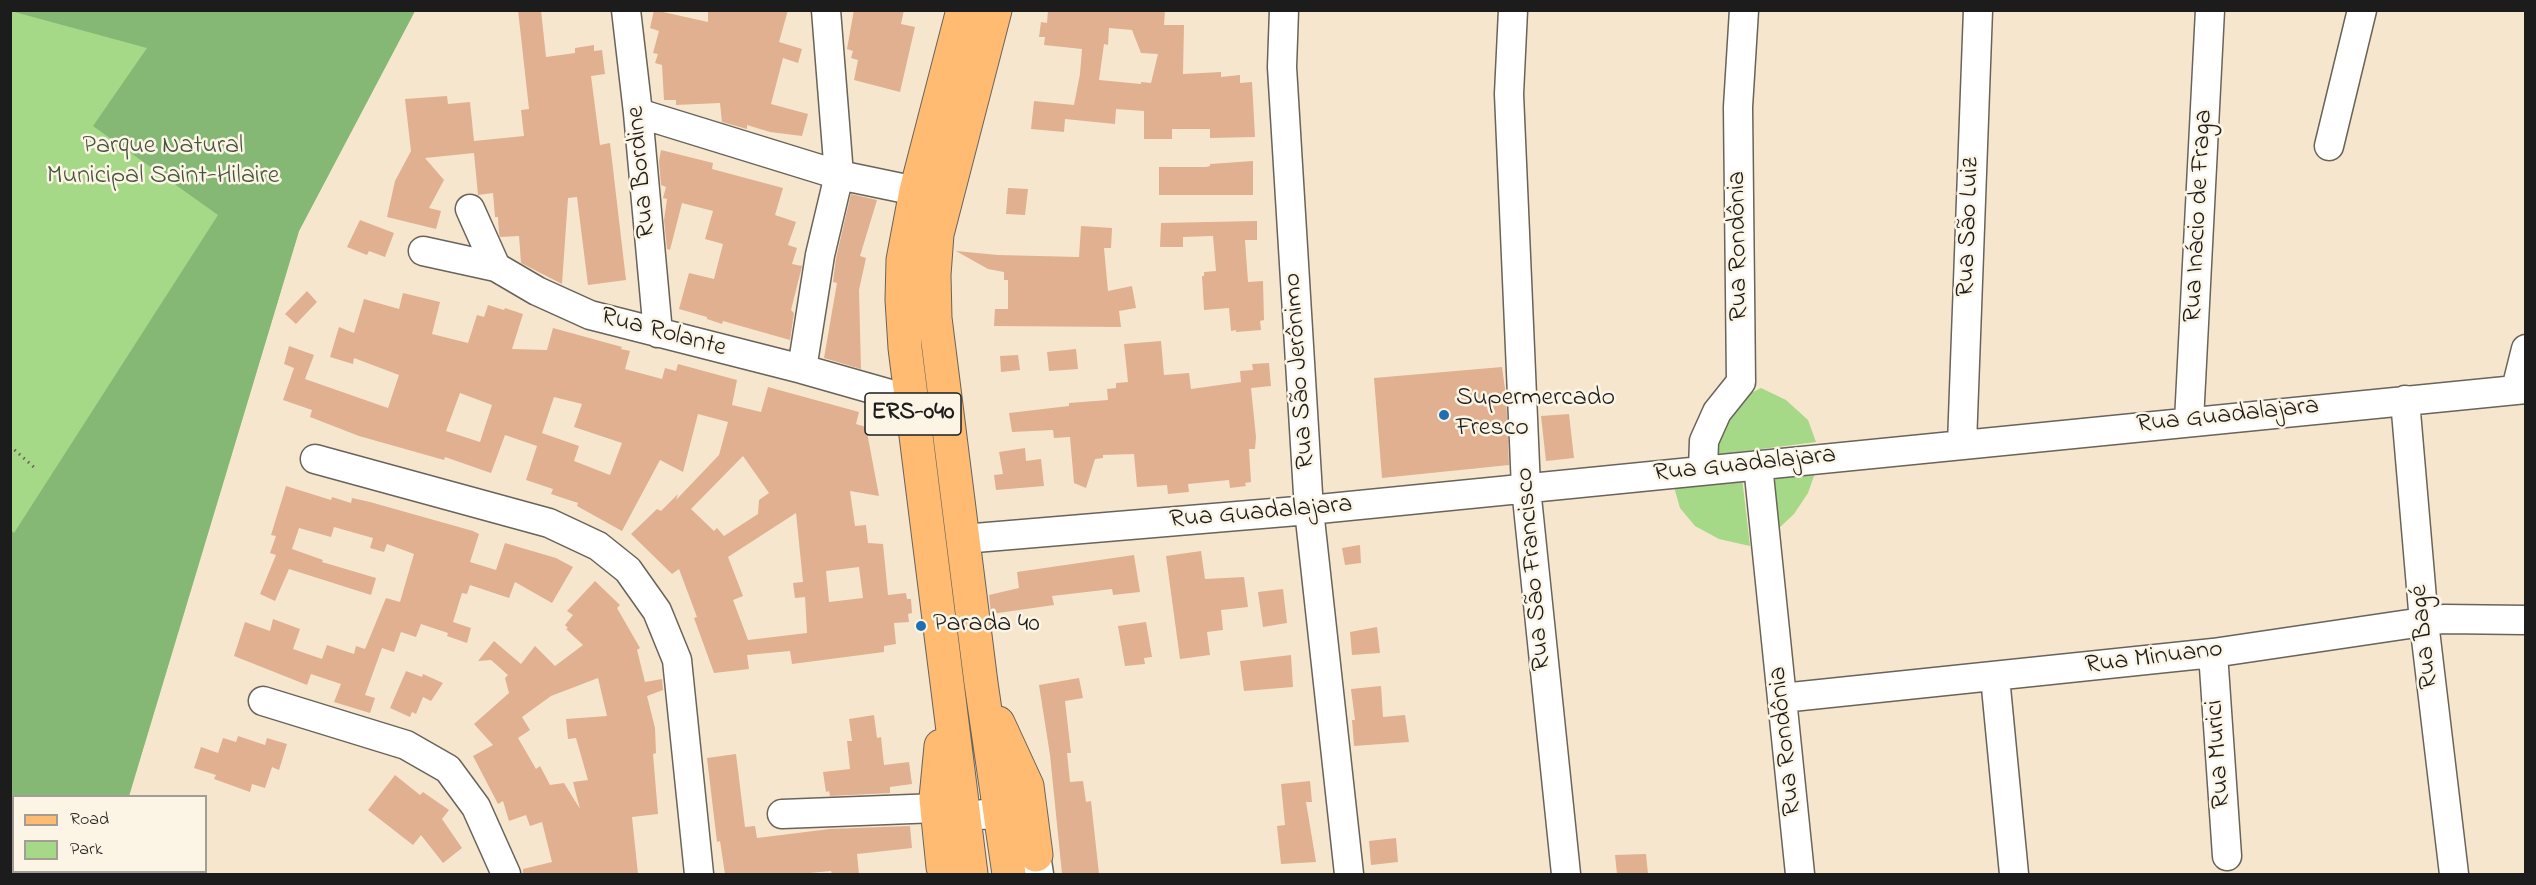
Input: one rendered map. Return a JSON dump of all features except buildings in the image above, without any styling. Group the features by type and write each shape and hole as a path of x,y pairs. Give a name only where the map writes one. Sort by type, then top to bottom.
{"main road":[{"name":"ERS-040","path":"951,815 936,798 946,688 905,348 902,300 903,260 916,191 963,10"},
{"name":"ERS-040","path":"994,10 937,234 935,318 981,683 1009,874"},
{"path":"981,683 1027,786 1038,865"},
{"path":"951,815 952,872"}],"street":[{"name":"Rua Bordine","path":"626,10 638,112 658,333"},
{"path":"802,369 820,255 839,174 826,10"},
{"name":"Rua São Jerônimo","path":"1284,10 1282,67 1310,510 1349,874"},
{"name":"Rua São Francisco","path":"1512,10 1509,94 1526,488 1566,874"},
{"name":"Rua Rondônia","path":"1703,470 1704,441 1717,412 1741,382 1738,107 1744,10"},
{"name":"Rua São Luiz","path":"1962,444 1978,10"},
{"name":"Rua Inácio de Fraga","path":"2189,421 2210,10"},
{"path":"2329,146 2362,10"},
{"path":"638,112 839,174 916,191"},
{"path":"470,209 496,267"},
{"name":"Rua Rolante","path":"423,251 496,267 537,291 590,315 802,369 911,400"},
{"path":"2521,389 2526,350"},
{"name":"Rua Guadalajara","path":"963,539 1310,510 2521,389"},
{"name":"Rua Bagé","path":"2405,400 2424,622 2454,874"},
{"path":"315,459 549,523 598,546 628,570 657,611 677,660 699,874"},
{"name":"Rua Rondônia","path":"1758,465 1800,874"},
{"name":"Rua Minuano","path":"1782,698 2213,653 2424,622 2526,620"},
{"name":"Rua Murici","path":"2213,653 2227,856"},
{"path":"1995,677 2014,874"},
{"path":"263,701 406,745 448,770 476,807 506,874"},
{"path":"782,814 983,814 1002,818 1017,825 1038,865"}],"path":[{"path":"10,446 35,468"}],"green space":[{"name":"Parque Natural Municipal Saint-Hilaire","path":"11,11 415,11 299,231 129,795 12,795 12,873 106,874 11,874"},
{"name":"Parque Natural Municipal Saint-Hilaire","path":"11,11 415,11 299,231 129,795 12,795 12,873 106,874 11,874 11,530 14,533 218,215 93,126 147,48"},
{"path":"1761,388 1786,400 1808,420 1816,442 1715,455 1721,433 1736,409 1749,394"},
{"path":"1815,473 1808,493 1794,514 1776,531 1770,478"},
{"path":"1742,478 1750,546 1719,539 1695,526 1680,508 1674,487"}],"place":[{"name":"Supermercado Fresco","path":"1444,415"},
{"name":"Parada 40","path":"921,626"}]}
